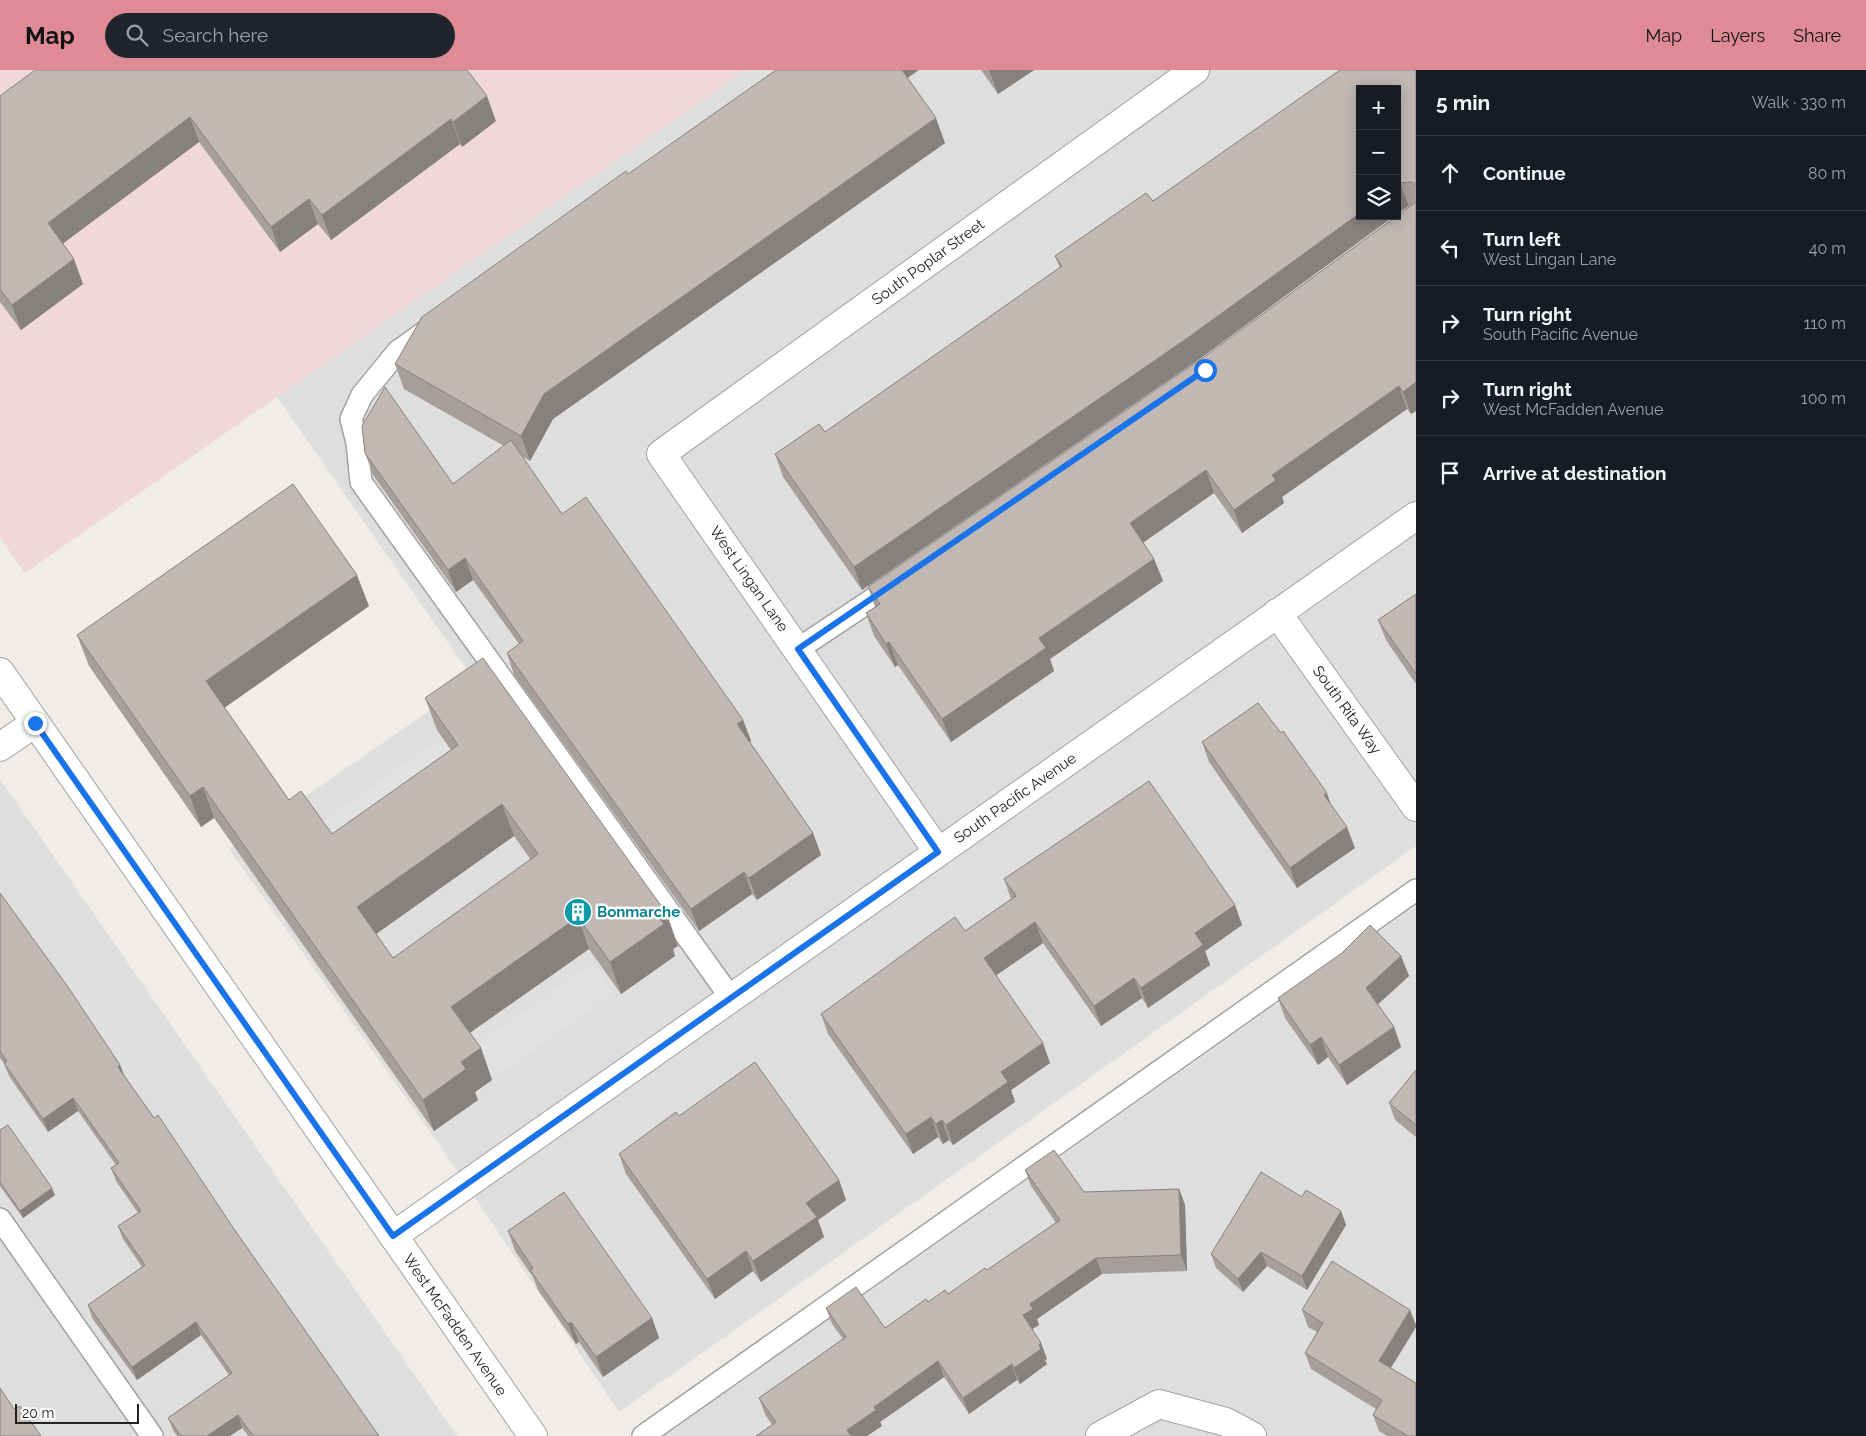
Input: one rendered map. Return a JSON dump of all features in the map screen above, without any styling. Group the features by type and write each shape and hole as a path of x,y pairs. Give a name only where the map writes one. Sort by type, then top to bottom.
{"street":[{"name":"South Poplar Street","path":"661,454 1195,70"},
{"name":"West Lingan Lane","path":"661,454 938,852"},
{"name":"South Pacific Avenue","path":"393,1236 1416,516"},
{"name":"South Rita Way","path":"1277,613 1416,806"},
{"name":"West McFadden Avenue","path":"0,672 534,1436"},
{"path":"0,748 35,723"},
{"path":"1100,1436 1159,1404 1226,1422 1252,1436"}],"lane":[{"path":"445,317 398,351 362,395 351,419 357,443 361,482 730,998"},
{"path":"798,649 910,574"},
{"path":"643,1436 1416,890"},
{"path":"0,1219 152,1436"}],"shaded area":[{"path":"0,70 746,70 25,573 0,538"},
{"path":"746,70 1416,70 1416,846 619,1412 443,1150 229,849 474,680 277,397"},
{"path":"437,740 459,772 339,856 323,822"},
{"path":"0,779 457,1436 0,1436"},
{"path":"1416,906 1416,1436 664,1436"},
{"path":"593,963 614,993 494,1078 473,1047"}],"building":[{"path":"35,70 467,70 487,96 453,122 451,119 322,215 309,199 271,227 190,117 48,223 74,259 12,305 0,289 0,96"},
{"path":"776,70 902,70 936,118 544,394 521,436 395,364 422,317 626,171 628,174"},
{"path":"1340,70 1416,70 1416,185 1412,182 1401,183 1401,85 1356,85 1356,216 1189,337 854,567 775,454 819,424 825,432 1062,266 1055,256 1146,193 1153,201"},
{"path":"1416,202 1416,382 1403,392 1399,386 1272,475 1276,480 1234,510 1206,470 1130,523 1154,559 1039,638 1046,648 942,719 889,642 886,644 866,613 880,604 868,587 1204,357 1391,220 1401,220 1401,213"},
{"path":"385,387 453,484 511,440 562,514 586,497 743,720 737,724 813,833 749,878 744,872 691,909 507,653 523,641 465,558 448,570 365,453 362,426"},
{"path":"293,484 357,575 206,681 289,800 301,791 332,834 458,745 425,698 483,658 667,914 660,919 664,924 610,962 578,917 451,1007 481,1048 461,1062 466,1069 423,1100 203,787 190,796 77,635","holes":["502,804 538,854 393,958 357,907"]},
{"path":"1416,594 1416,674 1378,620"},
{"path":"1258,703 1281,733 1283,731 1327,793 1324,795 1347,827 1290,868 1202,742"},
{"path":"1149,781 1235,905 1195,933 1203,945 1141,988 1134,978 1094,1006 1035,922 984,958 1043,1043 1001,1072 1008,1082 946,1125 942,1120 936,1124 931,1117 906,1134 821,1014 955,917 965,931 1016,896 1004,879"},
{"path":"0,893 68,987 120,1065 118,1067 154,1118 158,1115 234,1229 379,1436 253,1436 238,1415 207,1436 181,1436 168,1418 232,1373 196,1322 132,1367 88,1305 145,1265 118,1226 141,1211 111,1168 119,1163 73,1098 43,1119 4,1063 7,1061 0,1051"},
{"path":"1370,925 1401,956 1366,988 1394,1027 1339,1065 1321,1037 1310,1045 1278,998 1342,953"},
{"path":"755,1062 839,1180 806,1203 817,1217 753,1261 746,1251 707,1279 619,1154 676,1112 679,1116"},
{"path":"1416,1070 1416,1125 1389,1103"},
{"path":"8,1125 52,1188 20,1211 0,1182 0,1130"},
{"path":"1054,1150 1084,1192 1179,1189 1181,1255 1096,1258 1030,1304 1033,1309 1023,1315 1041,1343 1039,1345 1041,1349 1014,1368 1012,1364 963,1398 938,1361 874,1407 876,1410 847,1430 851,1436 756,1436 776,1422 759,1398 846,1337 826,1308 856,1287 885,1328 926,1299 928,1302 945,1290 948,1294 985,1268 987,1270 1060,1220 1025,1170"},
{"path":"1261,1172 1302,1197 1306,1190 1341,1211 1302,1276 1261,1252 1238,1279 1211,1254"},
{"path":"564,1192 652,1318 596,1357 571,1322 568,1324 530,1270 533,1268 508,1231"},
{"path":"1332,1261 1410,1310 1379,1361 1416,1383 1416,1436 1408,1436 1373,1415 1382,1400 1305,1353 1323,1323 1302,1310"},
{"path":"0,1388 14,1409 20,1406 41,1436 0,1436"}],"place":[{"name":"Bonmarche","path":"578,912"}],"route":[{"path":"35,723 393,1236 938,852 798,649 1205,370"}]}
